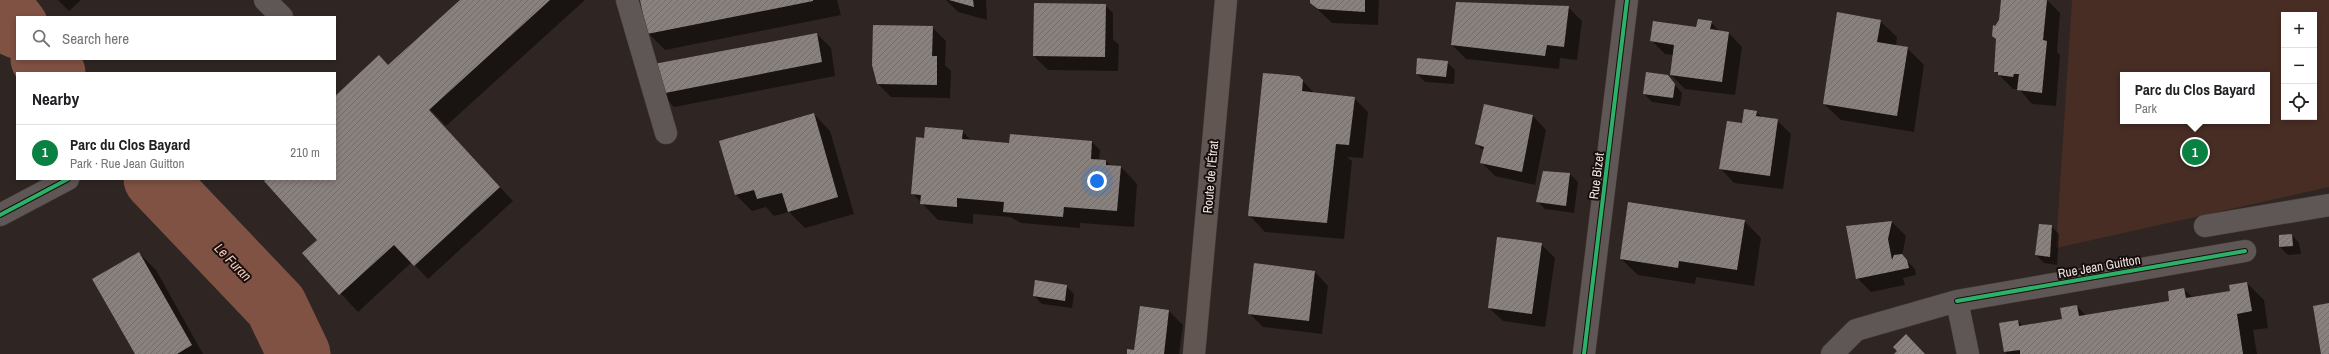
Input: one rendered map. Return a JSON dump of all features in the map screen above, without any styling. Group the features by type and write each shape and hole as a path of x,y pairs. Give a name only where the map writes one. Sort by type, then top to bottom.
{"main road":[{"name":"Route de l'Étrat","path":"1194,354 1226,0"}],"street":[{"path":"265,0 281,16"},
{"path":"627,0 666,133"},
{"name":"Rue Bizet","path":"1584,354 1627,0"},
{"path":"0,215 66,180"},
{"path":"2205,226 2329,205"},
{"name":"Rue Jean Guitton","path":"1832,354 1856,330 1956,301 2245,251"},
{"path":"1956,301 1968,354"}],"shaded area":[{"path":"2072,0 2329,0 2329,187 2056,248"}],"building":[{"path":"460,0 550,0 429,110 500,187 414,266 394,245 339,295 302,253 317,240 264,181 336,180 336,95 379,55 388,65"},
{"path":"640,0 813,0 813,1 647,34"},
{"path":"949,0 973,0 974,7"},
{"path":"1310,0 1365,0 1365,12 1318,9 1310,3"},
{"path":"2001,0 2047,0 2043,40 2047,41 2042,93 2017,90 2019,74 2014,74 2013,77 1998,75 1998,72 1994,72 1996,39 1992,36 1993,25 1995,26 1999,20"},
{"path":"1456,2 1569,6 1564,47 1547,45 1545,56 1451,45"},
{"path":"1034,3 1106,4 1105,57 1033,56"},
{"path":"1837,12 1881,20 1877,42 1908,47 1897,116 1823,104"},
{"path":"1698,19 1712,21 1710,29 1729,32 1722,82 1670,75 1674,45 1650,41 1653,21 1696,27"},
{"path":"873,25 933,26 932,56 937,56 937,85 877,84 872,65"},
{"path":"817,33 822,62 660,94 654,64"},
{"path":"1417,58 1448,61 1446,77 1416,74"},
{"path":"1646,72 1668,75 1675,84 1673,98 1643,94"},
{"path":"1263,73 1299,76 1303,80 1302,91 1355,97 1349,145 1336,144 1327,223 1248,216"},
{"path":"1484,104 1533,115 1522,172 1480,163 1484,147 1475,144"},
{"path":"1744,109 1757,111 1756,116 1778,119 1770,176 1719,169 1727,121 1742,123"},
{"path":"814,113 838,197 788,212 782,193 757,199 754,190 735,195 719,141"},
{"path":"925,127 963,130 962,139 1009,143 1010,134 1092,141 1091,159 1106,160 1106,165 1121,166 1117,211 1064,207 1063,217 1003,212 1004,202 957,198 957,207 920,204 921,195 911,194 916,137 924,138"},
{"path":"1543,171 1570,173 1566,206 1536,202"},
{"path":"1628,202 1745,220 1737,270 1679,261 1678,268 1620,259"},
{"path":"1892,221 1888,239 1892,260 1894,255 1902,254 1907,260 1909,268 1856,279 1846,226"},
{"path":"2039,224 2052,225 2050,257 2035,255"},
{"path":"2292,234 2293,246 2279,247 2279,235"},
{"path":"1497,237 1542,243 1532,314 1488,308"},
{"path":"139,252 192,345 177,354 135,354 92,279"},
{"path":"1254,263 1315,271 1309,321 1248,314"},
{"path":"1035,280 1067,285 1065,301 1033,296"},
{"path":"2247,282 2252,311 2237,314 2243,354 2020,354 2020,350 2004,352 1999,323 2018,320 2019,326 2062,319 2060,308 2077,305 2079,316 2169,301 2168,291 2184,288 2186,298 2230,291 2229,285"},
{"path":"2329,303 2329,354 2321,354 2313,306"},
{"path":"1140,306 1169,310 1164,354 1127,354 1127,349 1134,350"},
{"path":"1906,334 1925,354 1894,354 1897,351 1893,347"}],"waterway":[{"name":"Le Furan","path":"0,5 16,26"},
{"name":"Le Furan","path":"43,60 53,72"},
{"name":"Le Furan","path":"156,180 276,306 299,354"}],"cycle path":[{"path":"1584,354 1627,0"},
{"path":"0,215 66,180"},
{"path":"1957,301 2245,251"}],"place":[{"name":"Parc du Clos Bayard","path":"2195,152"}]}
